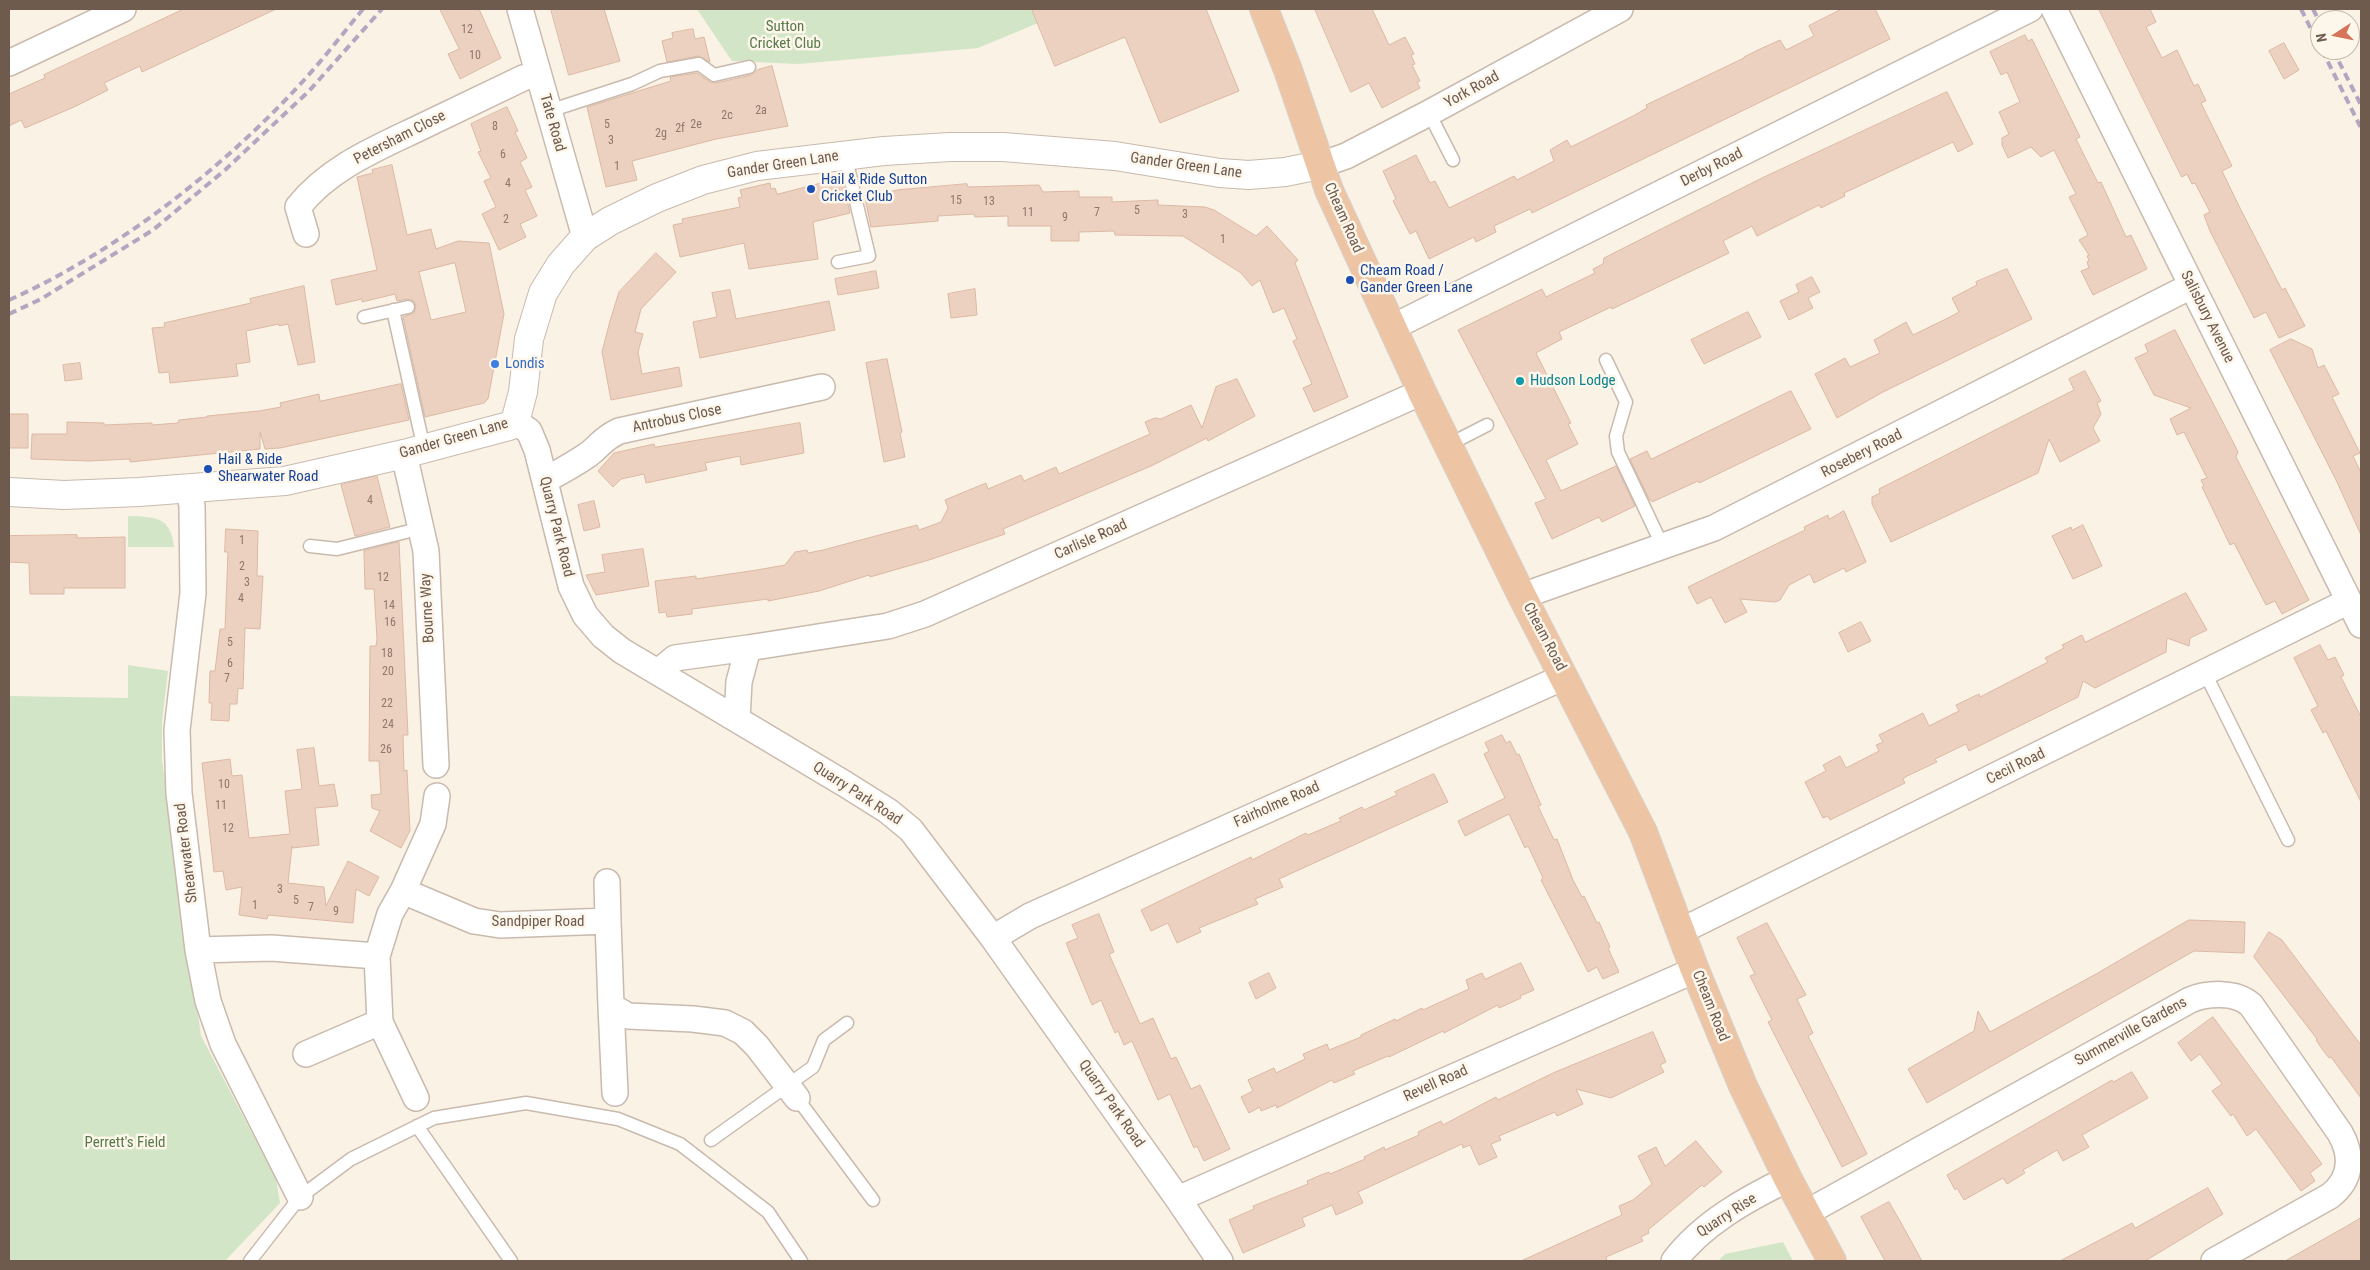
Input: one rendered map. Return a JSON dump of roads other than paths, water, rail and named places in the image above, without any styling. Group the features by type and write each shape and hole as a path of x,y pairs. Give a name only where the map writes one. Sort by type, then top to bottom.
{"highway":[{"name":"Cheam Road","path":"1264,9 1288,70 1320,165 1422,392 1522,596 1643,832 1695,970 1743,1086 1788,1179 1832,1261"}],"street":[{"path":"9,63 123,9"},
{"name":"Tate Road","path":"520,9 585,237"},
{"name":"York Road","path":"1320,165 1346,156 1620,9"},
{"name":"Derby Road","path":"1393,326 2030,9"},
{"name":"Salisbury Avenue","path":"2054,9 2361,624"},
{"name":"Petersham Close","path":"306,234 298,207 311,191 329,175 380,146 523,78 538,74"},
{"name":"Gander Green Lane","path":"9,492 64,495 285,481 500,430 515,422 523,392 529,339 543,293 560,264 585,237 657,198 704,180 757,166 884,151 1003,147 1115,156 1220,173 1249,175 1285,172 1320,165"},
{"name":"Rosebery Road","path":"1522,596 1663,547 1740,516 2191,286"},
{"name":"Antrobus Close","path":"545,480 591,453 604,438 619,431 822,386"},
{"name":"Carlisle Road","path":"658,672 675,658 888,626 925,614 1422,392"},
{"name":"Quarry Park Road","path":"515,422 529,432 545,480 563,561 571,586 586,616 603,636 622,651 888,811 911,830 993,938 1220,1261"},
{"name":"Bourne Way","path":"414,451 426,551 436,764"},
{"name":"Shearwater Road","path":"189,488 192,506 193,593 177,730 180,793 198,950 208,1001 223,1044 300,1198"},
{"name":"Cecil Road","path":"1681,931 2350,601"},
{"path":"737,719 739,682 748,648"},
{"name":"Fairholme Road","path":"993,938 1030,916 1564,676"},
{"path":"416,1098 380,1022 377,956 390,914 403,891 433,824 437,796"},
{"path":"607,882 615,1093"},
{"name":"Sandpiper Road","path":"403,891 474,921 500,925 608,921"},
{"path":"198,950 271,948 377,956"},
{"name":"Revell Road","path":"1178,1199 1695,970"},
{"name":"Summerville Gardens","path":"1806,1213 2190,1000 2205,996 2228,996 2243,1000 2251,1005 2340,1133 2348,1151 2349,1160 2346,1177 2336,1191 2214,1261"},
{"path":"611,1006 628,1016 693,1019 726,1023 744,1032 792,1091"},
{"path":"306,1054 380,1022"},
{"name":"Quarry Rise","path":"1674,1261 1689,1242 1706,1227 1788,1179"}],"lane":[{"path":"548,111 632,84 660,71 699,64 714,76 749,67"},
{"path":"1428,113 1453,160"},
{"path":"838,262 869,256 845,155"},
{"path":"364,317 408,307"},
{"path":"394,310 414,451"},
{"path":"1606,360 1626,402 1616,436 1618,452 1663,547"},
{"path":"1448,444 1487,425"},
{"path":"310,546 336,549 422,528"},
{"path":"2205,673 2288,840"},
{"path":"711,1140 792,1091 813,1067 824,1040 847,1023"},
{"path":"792,1091 873,1200"},
{"path":"250,1261 300,1198 351,1159 434,1118 526,1103 618,1119 680,1144 768,1212 801,1261"},
{"path":"417,1126 511,1261"}],"railway":[{"path":"9,300 90,258 168,204 205,175 274,112 312,71 363,9"},
{"path":"9,314 41,299 153,230 225,170 309,91 382,9"},
{"path":"2301,9 2310,27"},
{"path":"2327,60 2361,128"},
{"path":"2338,60 2361,105"}],"place":[{"name":"Hail & Ride Sutton Cricket Club","path":"811,189"},
{"name":"Cheam Road / Gander Green Lane","path":"1350,280"},
{"name":"Londis","path":"495,364"},
{"name":"Hudson Lodge","path":"1520,381"},
{"name":"Hail & Ride Shearwater Road","path":"208,469"}],"park label":[{"name":"Sutton Cricket Club","path":"785,36"},
{"name":"Perrett's Field","path":"125,1143"}]}
